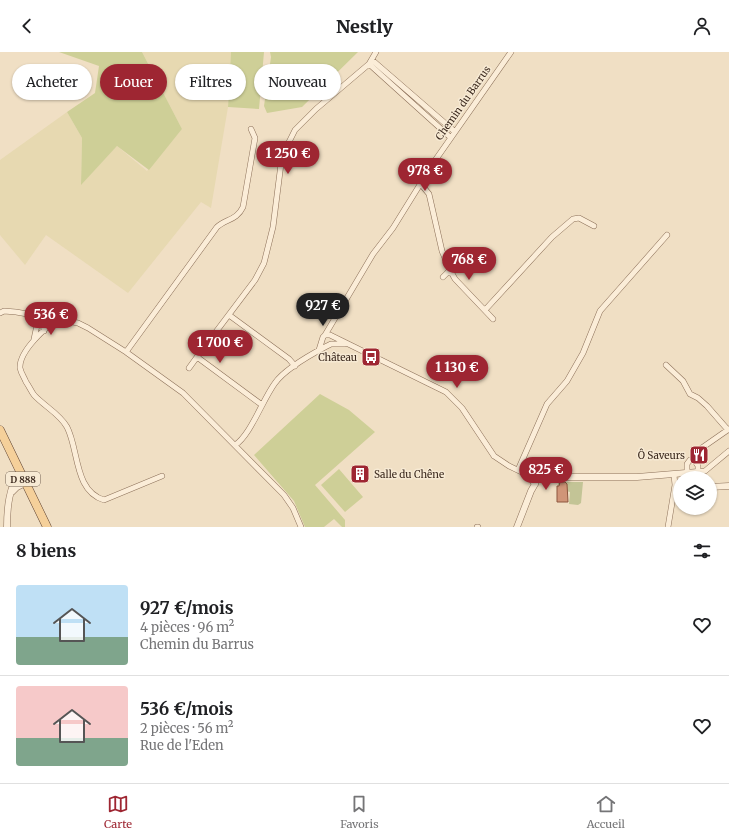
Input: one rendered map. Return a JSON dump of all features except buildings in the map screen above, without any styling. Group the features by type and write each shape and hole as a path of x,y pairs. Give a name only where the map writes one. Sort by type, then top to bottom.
{"main road":[{"name":"D 888","path":"0,430 47,527"}],"street":[{"path":"189,368 255,280 264,262 273,227 282,156 295,130 316,109 368,64 376,52"},
{"name":"Chemin du Barrus","path":"326,335 374,254 393,228 450,137 511,52"},
{"path":"372,60 454,131"},
{"path":"368,64 450,137"},
{"path":"126,352 217,227 222,223 236,217 240,213 243,207 255,138 251,129"},
{"path":"420,183 429,194 442,251 450,270 455,279 493,319"},
{"path":"485,310 552,237 573,219 579,218 594,226"},
{"path":"518,470 547,404 570,376 583,353 600,311 667,234"},
{"path":"443,277 450,270"},
{"path":"0,313 8,311 58,319 83,325 126,352 183,393 289,501 301,527"},
{"path":"229,315 289,359 295,366"},
{"path":"40,316 43,320 44,331"},
{"path":"40,316 34,339 21,361 21,373 35,395 66,426 72,440 79,472 88,489 96,498 104,500 162,476"},
{"path":"34,339 58,319"},
{"path":"235,445 242,440 275,383 283,374 318,350 330,345 333,341 331,327"},
{"path":"318,350 323,337 326,335 332,336 446,392 462,408 490,452 501,462 518,470 540,484 542,479 551,477 637,477 673,475"},
{"path":"322,341 324,344 330,345 348,344"},
{"path":"197,357 262,405"},
{"path":"666,365 683,381 690,394 698,398 707,406 729,430 696,452 693,460 690,460 687,464 687,471"},
{"path":"706,471 729,451"},
{"path":"693,460 698,471"},
{"path":"7,527 9,499 14,481 20,471"},
{"path":"517,527 535,481"},
{"path":"9,499 16,486 25,483"},
{"path":"717,487 729,486"},
{"path":"668,527 673,497"}],"shaded area":[{"path":"142,52 231,52 230,64 175,64 175,100 228,100 211,208 201,202 128,293 46,235 25,265 0,235 0,160 67,112 82,138 81,184 117,146 147,171 182,129 167,100 167,64 148,64"}],"green space":[{"path":"59,52 142,52 148,64 100,64 100,100 167,100 182,129 149,170 117,146 81,185 82,138 67,112 85,100 92,100 92,95 95,93 99,66"},
{"path":"231,52 264,52 263,64 254,64 254,100 260,100 259,109 228,107 228,100 246,100 246,64 230,64"},
{"path":"270,52 358,52 341,69 341,64 270,64"},
{"path":"265,100 309,100 302,107 267,113 264,106"},
{"path":"320,394 349,410 375,432 315,485 345,520 345,527 342,527 334,519 324,527 305,527 294,501 254,455"},
{"path":"339,469 363,497 345,512 321,485"},
{"path":"561,482 583,482 581,503 578,505 569,504 570,492 566,491 567,483"}],"place":[{"name":"Château","path":"371,357"},
{"name":"Ô Saveurs","path":"699,455"},
{"name":"Salle du Chêne","path":"360,474"}]}
